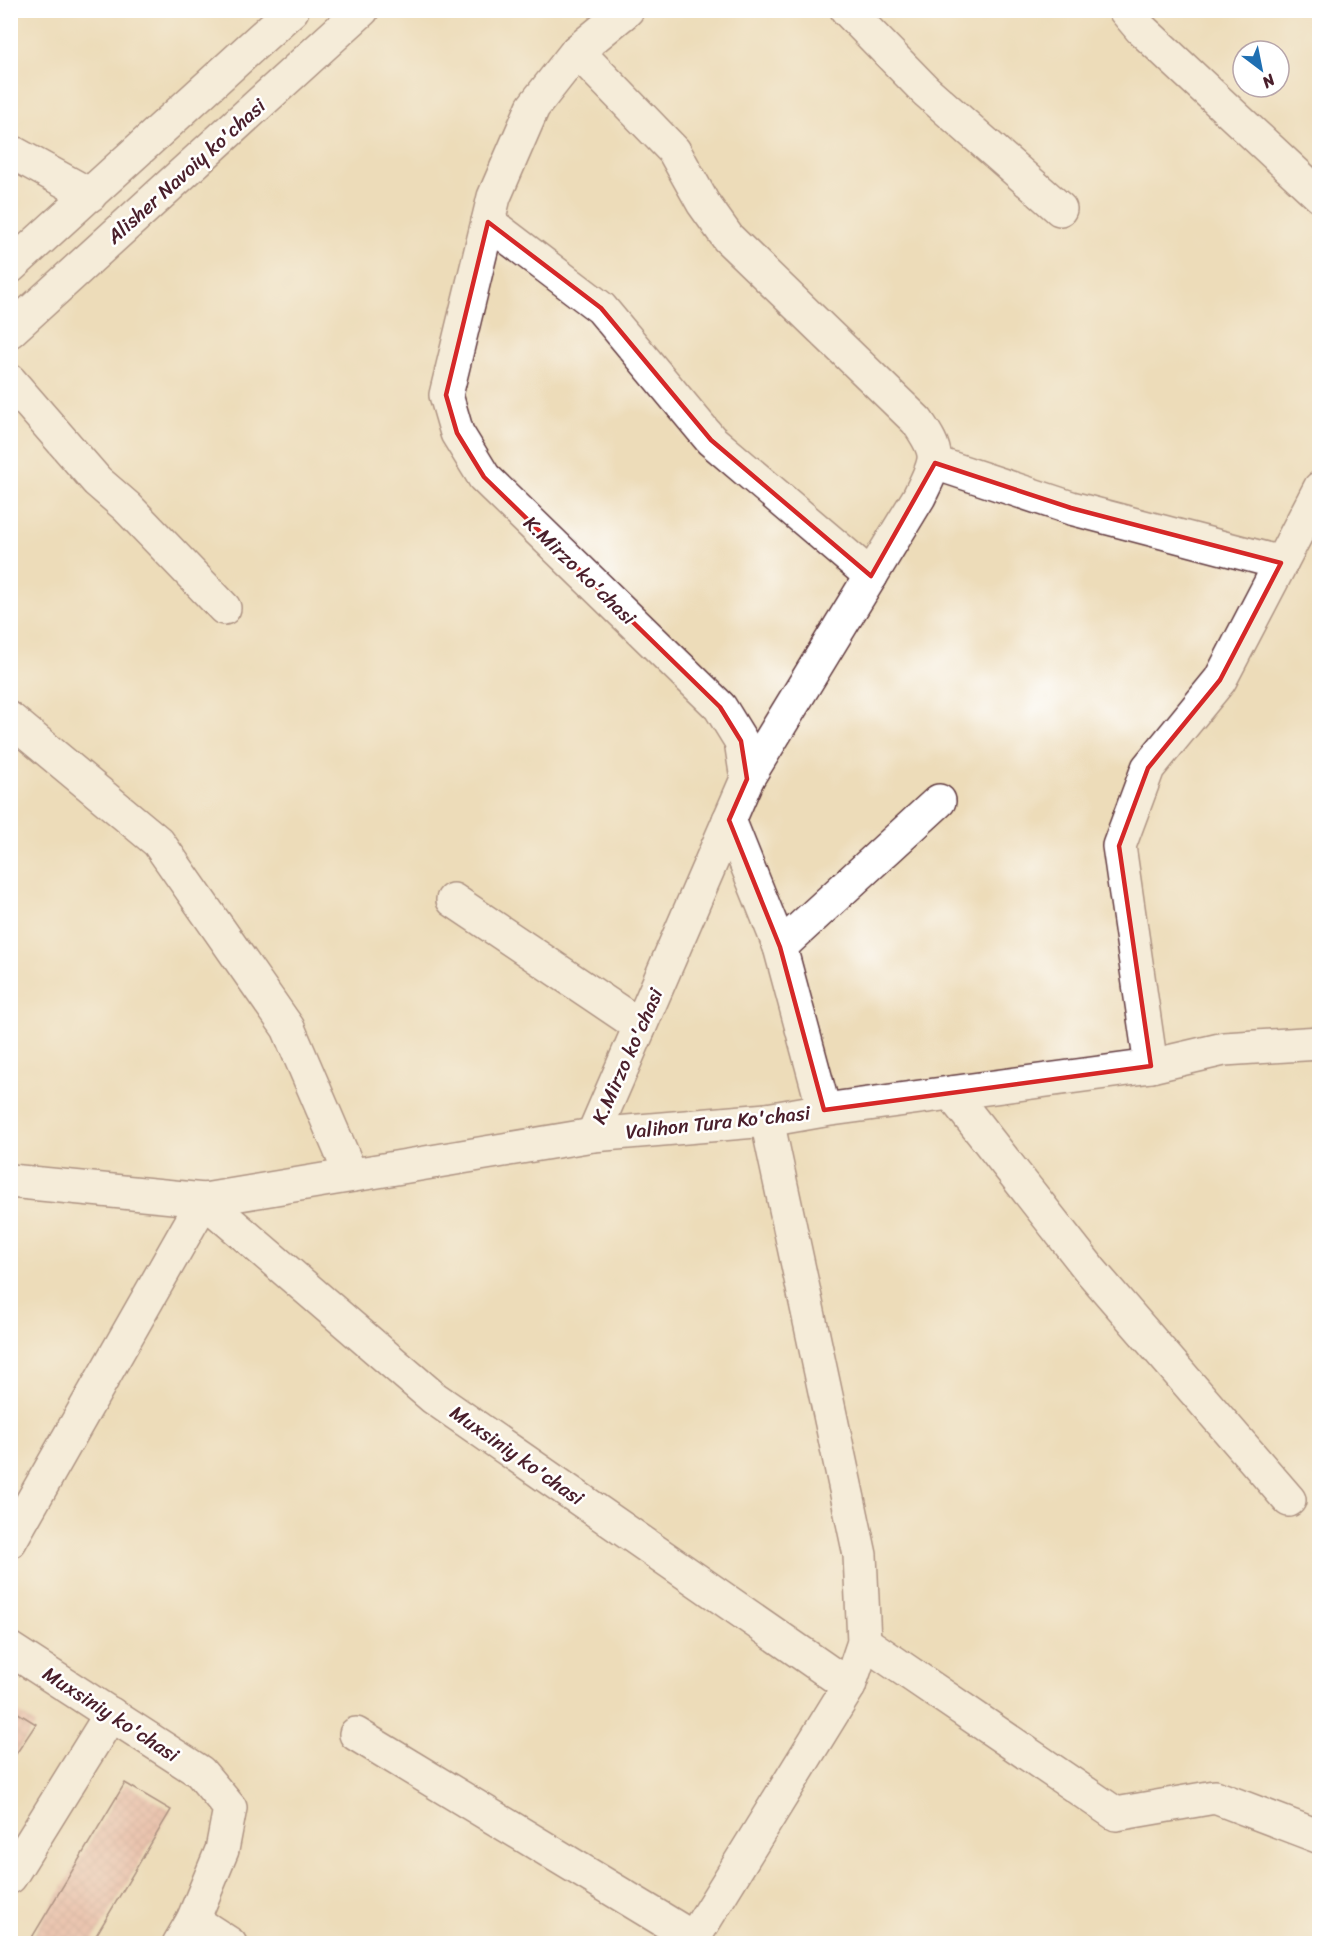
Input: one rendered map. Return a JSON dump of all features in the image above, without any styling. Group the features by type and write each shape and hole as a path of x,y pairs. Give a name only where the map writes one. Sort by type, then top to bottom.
{"street":[{"path":"10,267 292,10"},
{"name":"Alisher Navoiy ko'chasi","path":"10,332 362,10"},
{"name":"K.Mirzo ko'chasi","path":"593,1135 747,779 741,741 720,707 484,477 457,433 446,395 494,197 533,107 578,51 627,10"},
{"path":"847,10 926,91 1060,209"},
{"path":"1125,10 1141,29 1320,196"},
{"path":"578,51 674,151 703,203 728,238 916,421 932,442 935,464 920,497 747,779"},
{"path":"10,151 90,195"},
{"path":"488,222 601,308 711,440 871,576"},
{"path":"10,381 97,481 127,507 224,608"},
{"path":"935,464 1071,508 1281,563"},
{"path":"1151,1066 1119,846 1148,768 1220,680 1320,488"},
{"path":"10,720 158,842 288,1028 351,1175"},
{"path":"780,947 939,801"},
{"path":"729,819 780,947 824,1110"},
{"path":"453,900 640,1026"},
{"name":"Valihon Tura Ko'chasi","path":"10,1181 204,1200 593,1135 767,1120 824,1110 1151,1066 1224,1049 1320,1043"},
{"path":"951,1093 1091,1270 1289,1500"},
{"path":"356,1734 692,1941 849,1686 864,1642 860,1555 767,1120"},
{"path":"10,1540 204,1200"},
{"name":"Muxsiniy ko'chasi","path":"204,1200 434,1398 849,1686"},
{"path":"864,1642 1116,1814 1215,1797 1320,1837"},
{"name":"Muxsiniy ko'chasi","path":"10,1649 200,1772 230,1809 222,1850 186,1932"},
{"path":"10,1876 111,1714"},
{"path":"186,1932 230,1944"}],"highlighted area":[{"path":"488,222 601,308 711,440 871,576 935,463 1071,508 1281,563 1220,680 1148,768 1119,846 1151,1066 824,1110 780,947 729,820 747,779 741,741 720,707 484,477 457,433 446,395"}],"building":[{"path":"10,1708 36,1724 10,1763"},
{"path":"125,1783 171,1810 91,1944 28,1944"}]}
